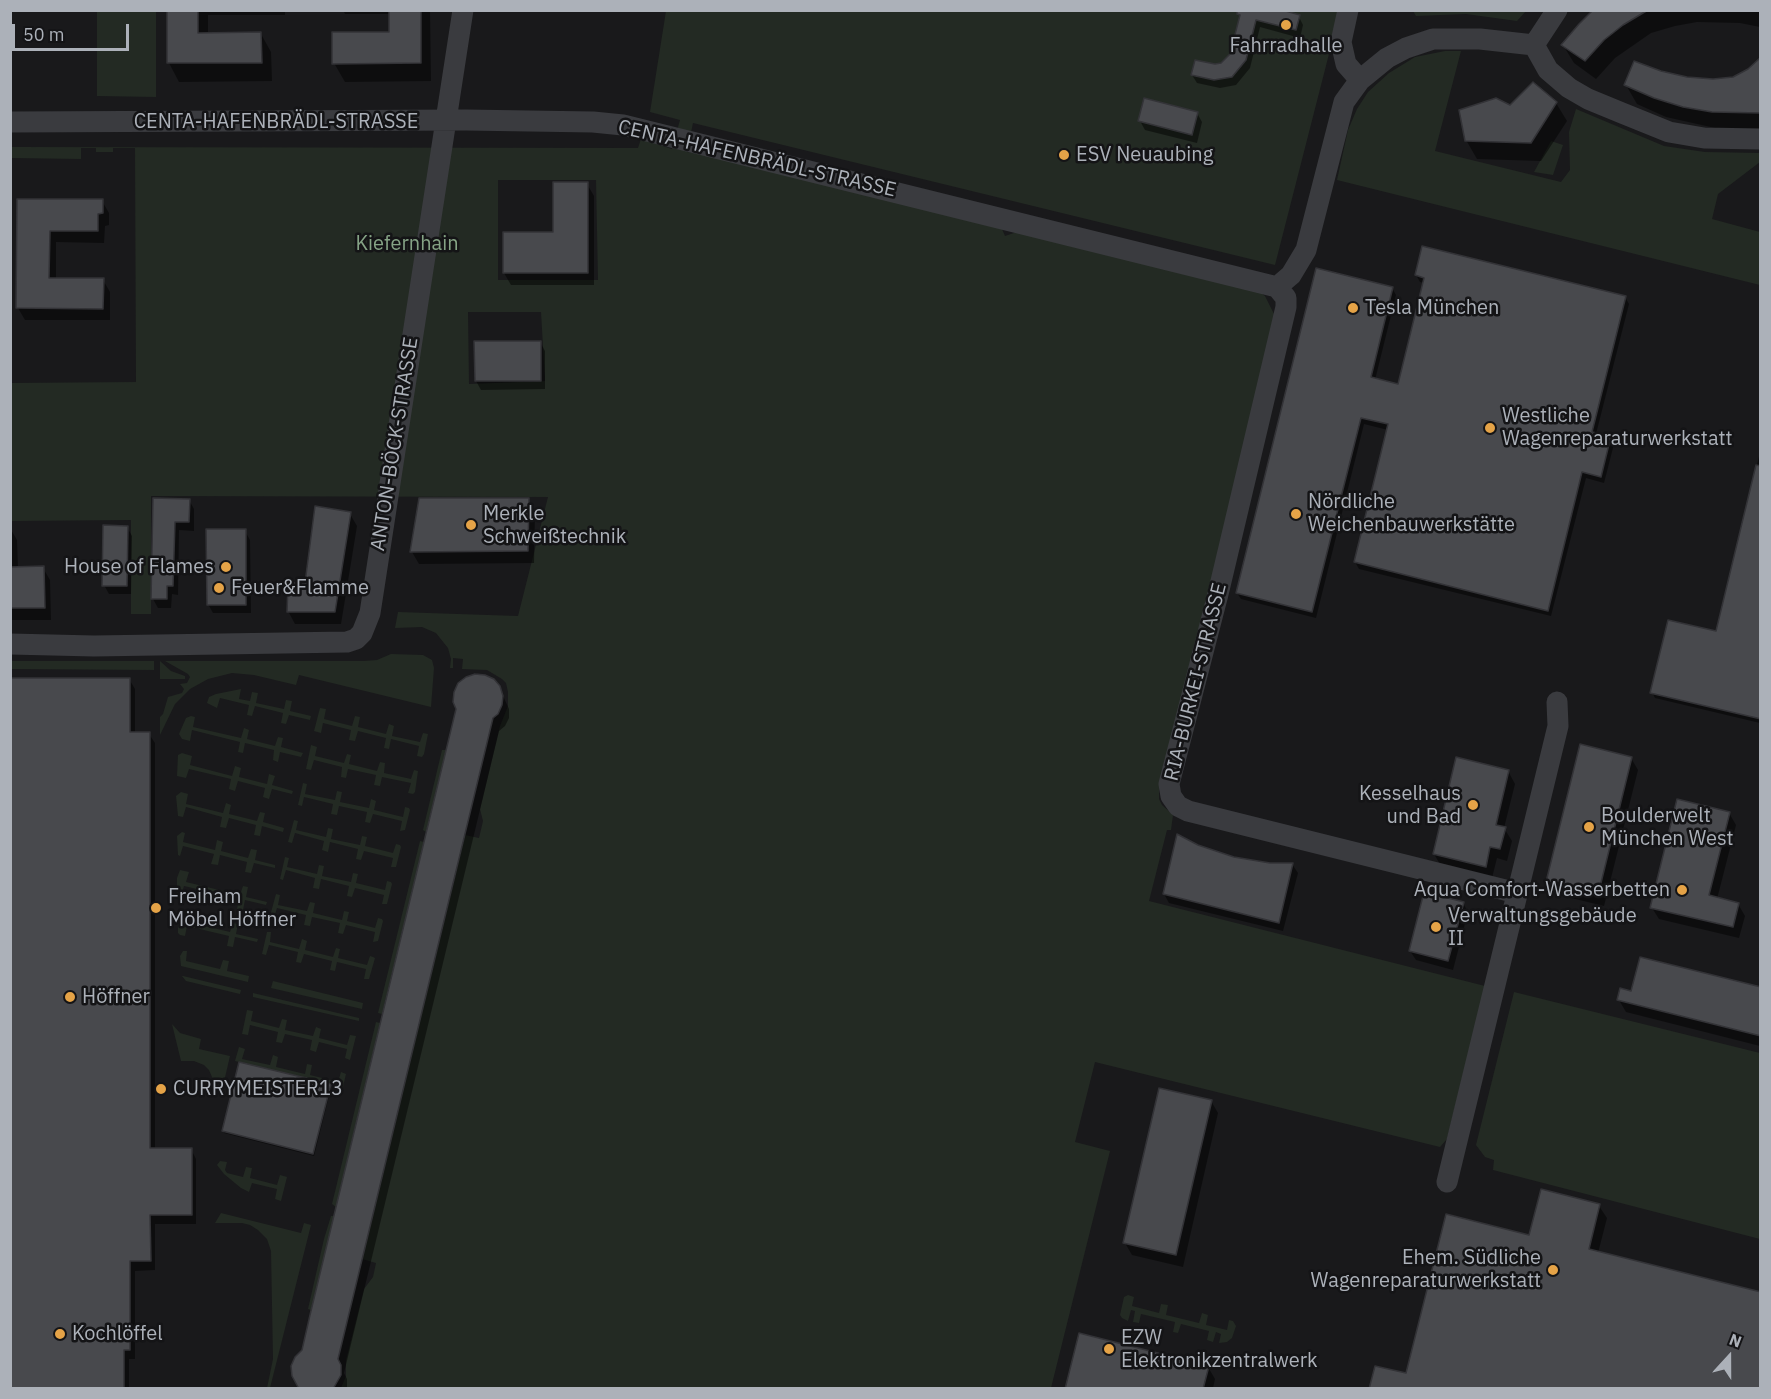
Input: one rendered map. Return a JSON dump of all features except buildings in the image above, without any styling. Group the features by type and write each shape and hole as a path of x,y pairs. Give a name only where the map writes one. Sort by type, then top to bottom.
{"street":[{"name":"ANTON-BÖCK-STRASSE","path":"10,644 94,646 347,642 356,639 362,633 370,613 463,10"},
{"path":"1348,10 1341,42 1346,64 1360,80"},
{"path":"1534,45 1557,10"},
{"path":"1277,287 1291,275 1306,250 1344,102 1360,80 1387,58 1406,48 1433,39 1480,39 1534,45"},
{"path":"1534,45 1548,70 1569,88 1588,99 1669,132 1695,137 1761,139"},
{"name":"CENTA-HAFENBRÄDL-STRASSE","path":"10,122 447,120 624,125 1277,287"},
{"name":"RIA-BURKEI-STRASSE","path":"1277,287 1286,298 1286,308 1218,594 1169,784 1171,796 1178,806 1188,811 1517,893"},
{"path":"1447,1182 1558,726 1557,702"}],"green space":[{"path":"97,11 156,11 156,97 97,96"},
{"name":"Kiefernhain","path":"666,11 1340,11 1275,265 693,123 687,152 737,161 1002,229 1005,236 1017,232 1261,293 1265,296 1275,316 1159,791 1162,805 1173,815 1171,830 1167,830 1149,901 1485,986 1447,1139 1440,1147 1095,1062 1075,1142 1110,1151 1051,1388 341,1388 346,1376 346,1360 364,1289 373,1277 376,1263 362,1259 465,835 479,838 483,821 480,809 500,726 508,706 506,683 502,679 487,670 462,669 463,659 453,658 453,668 450,668 451,659 448,648 436,633 422,627 395,628 398,612 518,616 548,497 151,496 151,614 131,614 131,520 11,521 11,383 136,382 135,148 113,148 113,152 96,152 96,148 81,148 81,159 11,158 11,147 638,148 641,139 672,149 680,120 650,112","holes":["498,180 596,180 598,280 498,280","468,312 541,312 545,381 469,384"]},
{"path":"1413,11 1526,11 1517,21 1466,14 1416,16"},
{"path":"1445,51 1461,51 1435,151 1561,182 1570,170 1569,132 1576,109 1664,146 1705,152 1760,153 1760,162 1718,194 1712,219 1760,232 1760,285 1337,180 1348,130 1357,109 1368,92 1389,73 1415,57"},
{"path":"1551,141 1563,145 1553,175 1534,172"},
{"path":"391,654 423,655 432,660 434,668 431,707 299,675 296,685 254,675 232,673 208,679 190,689 175,704 160,735 160,717 168,697 182,693 184,689 180,684 187,683 190,677 165,661 364,661 377,660"},
{"path":"11,661 154,661 154,670 11,669"},
{"path":"160,661 171,671 185,676 185,679 160,679"},
{"path":"241,689 239,699 250,701 252,692 258,693 256,703 284,709 286,700 292,701 290,711 311,716 310,720 289,715 286,724 281,723 283,713 255,706 252,716 247,715 249,705 220,698 217,708 207,703 209,697 216,694"},
{"path":"320,708 326,709 324,719 352,726 355,716 360,717 358,727 386,734 389,724 394,726 392,736 420,742 423,733 428,734 424,754 422,757 417,756 419,746 391,739 389,749 384,748 386,738 358,731 355,741 349,740 351,730 323,723 321,733 314,731"},
{"path":"195,717 193,727 241,738 244,728 249,730 247,739 275,746 278,737 283,738 281,747 303,753 301,757 280,752 278,762 273,760 274,750 245,743 243,753 238,752 240,742 192,730 190,741 182,739 179,734 186,718"},
{"path":"311,745 317,747 315,756 344,763 347,754 351,755 349,764 377,771 380,762 385,763 384,773 411,779 414,770 418,771 415,792 408,793 411,783 382,777 380,786 374,785 376,775 348,769 346,778 341,777 342,767 314,760 311,770 306,769"},
{"path":"442,750 446,750 426,832 423,830"},
{"path":"182,753 192,756 190,765 232,776 235,766 241,768 239,777 267,784 269,774 275,776 272,785 293,791 292,794 272,789 269,799 263,797 265,788 238,781 235,791 229,789 231,779 189,769 186,778 177,776 178,755"},
{"path":"303,783 307,784 305,794 335,800 337,791 342,792 340,802 369,808 371,799 376,801 374,810 403,817 405,807 409,808 405,830 400,831 402,821 373,814 370,823 365,822 367,812 339,806 337,815 331,814 333,804 304,797 302,806 298,805"},
{"path":"181,792 188,794 186,804 223,813 226,803 231,805 229,814 257,821 260,812 265,813 263,822 284,828 283,832 262,826 260,836 254,835 256,825 229,818 226,828 220,827 222,817 186,807 183,817 178,816 176,796"},
{"path":"294,820 298,821 296,830 326,837 328,828 333,829 331,839 360,845 362,836 367,837 365,846 393,853 396,844 400,845 396,867 391,867 393,858 364,851 361,860 356,859 358,849 330,842 328,852 322,850 324,841 295,833 292,843 288,842"},
{"path":"182,832 185,833 183,842 215,850 217,840 223,842 221,851 248,858 251,849 257,850 255,860 275,865 275,868 254,863 251,873 245,872 247,862 220,855 218,865 211,864 214,854 183,846 180,856 178,855 177,836"},
{"path":"420,841 424,842 382,1014 378,1013"},
{"path":"285,857 289,858 287,867 317,874 319,865 324,866 322,876 351,882 353,873 358,874 356,883 385,890 387,881 391,882 387,904 382,904 384,895 355,888 352,897 347,896 349,886 321,879 319,889 313,888 315,878 286,870 283,880 280,879"},
{"path":"180,870 189,872 186,882 240,895 243,886 248,887 246,897 267,902 266,905 245,900 243,910 237,909 239,899 184,886 181,896 177,892 177,878"},
{"path":"276,894 280,895 278,905 307,911 310,902 315,903 313,913 342,920 344,911 349,912 347,921 375,928 378,918 382,919 378,941 373,942 375,932 346,925 343,934 338,933 340,923 312,917 310,926 304,925 306,915 277,908 274,918 270,916"},
{"path":"182,910 190,912 188,922 230,932 233,923 238,924 236,934 258,939 257,942 235,937 233,947 227,946 229,936 187,926 185,936 180,935 178,915"},
{"path":"267,932 271,932 270,942 299,949 302,939 307,941 305,950 333,957 336,948 340,949 338,958 367,965 370,956 373,957 375,958 369,979 364,979 366,969 337,962 335,971 330,970 332,961 304,954 301,963 296,962 298,952 269,945 266,955 262,954"},
{"path":"183,951 187,951 186,961 220,969 223,960 229,961 227,971 249,976 248,982 181,966 180,956"},
{"path":"182,976 241,990 240,994 186,981"},
{"path":"273,981 363,1003 362,1009 271,988"},
{"path":"1514,992 1760,1053 1760,1239 1493,1170 1494,1160 1485,1157 1476,1145"},
{"path":"253,993 359,1018 359,1021 253,997"},
{"path":"247,1010 253,1011 251,1021 279,1028 282,1019 287,1020 285,1030 313,1036 316,1027 321,1029 319,1038 347,1045 350,1035 356,1036 350,1060 345,1058 347,1049 319,1042 316,1052 310,1050 312,1040 285,1034 282,1043 276,1042 278,1032 250,1025 248,1035 242,1034"},
{"path":"376,1022 380,1023 336,1207 332,1204"},
{"path":"172,1024 180,1033 201,1039 199,1049 230,1056 223,1086 215,1084 209,1070 204,1065 194,1061 181,1061"},
{"path":"239,1047 245,1049 242,1059 270,1065 273,1055 278,1057 276,1067 305,1074 307,1064 312,1065 310,1075 338,1082 341,1072 346,1074 343,1087 235,1061"},
{"path":"220,1161 227,1162 225,1170 227,1173 243,1177 246,1167 252,1168 250,1178 277,1185 280,1175 287,1177 281,1201 275,1199 277,1189 252,1183 249,1192 241,1188 217,1165"},
{"path":"221,1213 301,1233 304,1223 311,1225 270,1388 267,1388 273,1359 271,1251 267,1239 250,1225 215,1223"},
{"path":"331,1216 334,1216 311,1310 308,1309"},
{"path":"1128,1295 1134,1297 1132,1306 1159,1313 1161,1304 1168,1305 1166,1315 1199,1323 1202,1313 1208,1315 1206,1325 1227,1330 1229,1320 1233,1321 1236,1326 1232,1338 1227,1342 1219,1343 1221,1334 1216,1332 1213,1342 1207,1340 1209,1331 1181,1324 1178,1333 1173,1332 1175,1322 1141,1314 1139,1323 1133,1322 1135,1311 1131,1310 1128,1321 1120,1315 1124,1297"}],"place":[{"name":"Fahrradhalle","path":"1286,25"},
{"name":"ESV Neuaubing","path":"1064,155"},
{"name":"Tesla München","path":"1353,308"},
{"name":"Westliche Wagenreparaturwerkstatt","path":"1490,428"},
{"name":"Nördliche Weichenbauwerkstätte","path":"1296,514"},
{"name":"Merkle Schweißtechnik","path":"471,525"},
{"name":"House of Flames","path":"226,567"},
{"name":"Feuer&Flamme","path":"219,588"},
{"name":"Kesselhaus und Bad","path":"1473,805"},
{"name":"Boulderwelt München West","path":"1589,827"},
{"name":"Aqua Comfort-Wasserbetten","path":"1682,890"},
{"name":"Freiham Möbel Höffner","path":"156,908"},
{"name":"Verwaltungsgebäude II","path":"1436,927"},
{"name":"Höffner","path":"70,997"},
{"name":"CURRYMEISTER13","path":"161,1089"},
{"name":"Ehem. Südliche Wagenreparaturwerkstatt","path":"1553,1270"},
{"name":"Kochlöffel","path":"60,1334"},
{"name":"EZW Elektronikzentralwerk","path":"1109,1349"}]}
